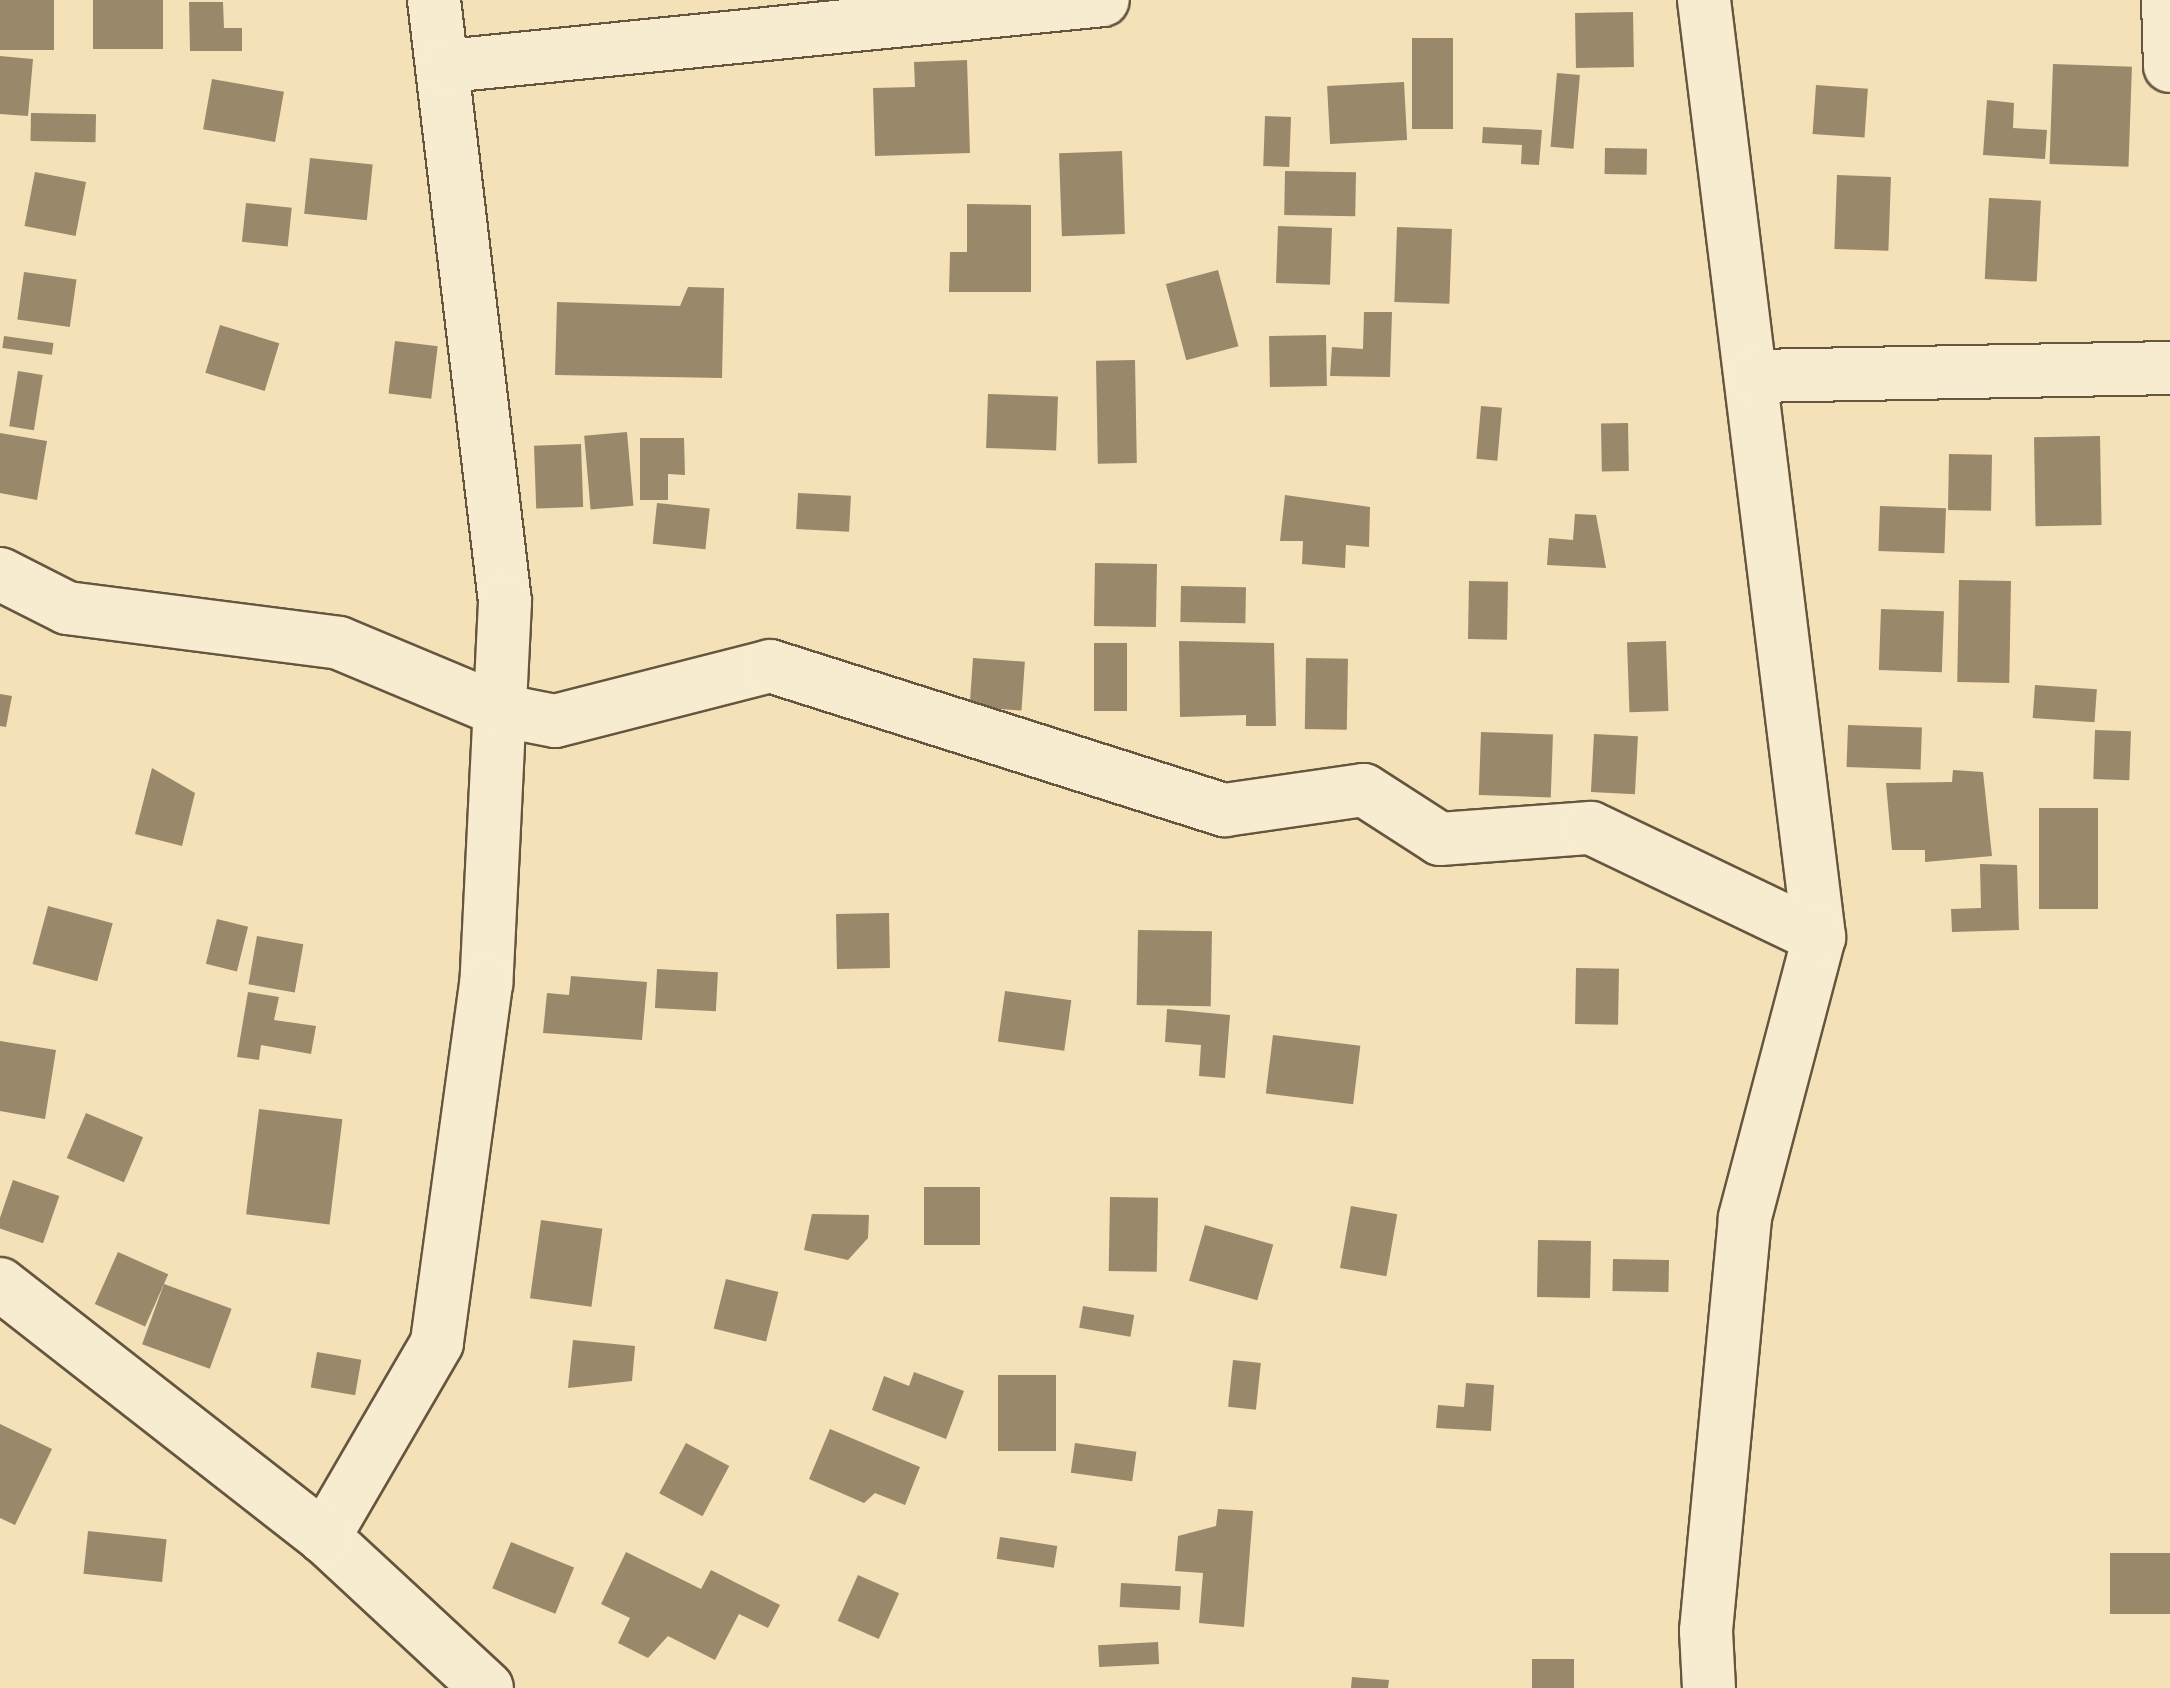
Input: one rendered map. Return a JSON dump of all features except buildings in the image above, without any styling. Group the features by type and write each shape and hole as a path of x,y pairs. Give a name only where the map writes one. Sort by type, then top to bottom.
{"street":[{"path":"324,1537 437,1343 486,984 504,602 448,66 434,0"},
{"path":"448,66 1103,0"},
{"path":"1704,0 1756,376 1819,937 1745,1218 1706,1631 1709,1688"},
{"path":"2168,0 2170,66"},
{"path":"1756,376 2170,368"},
{"path":"0,574 67,608 339,643 499,710 555,722 770,666 1225,810 1364,790 1440,840 1591,828 1819,937"},
{"path":"0,1284 324,1537 487,1688"}]}
